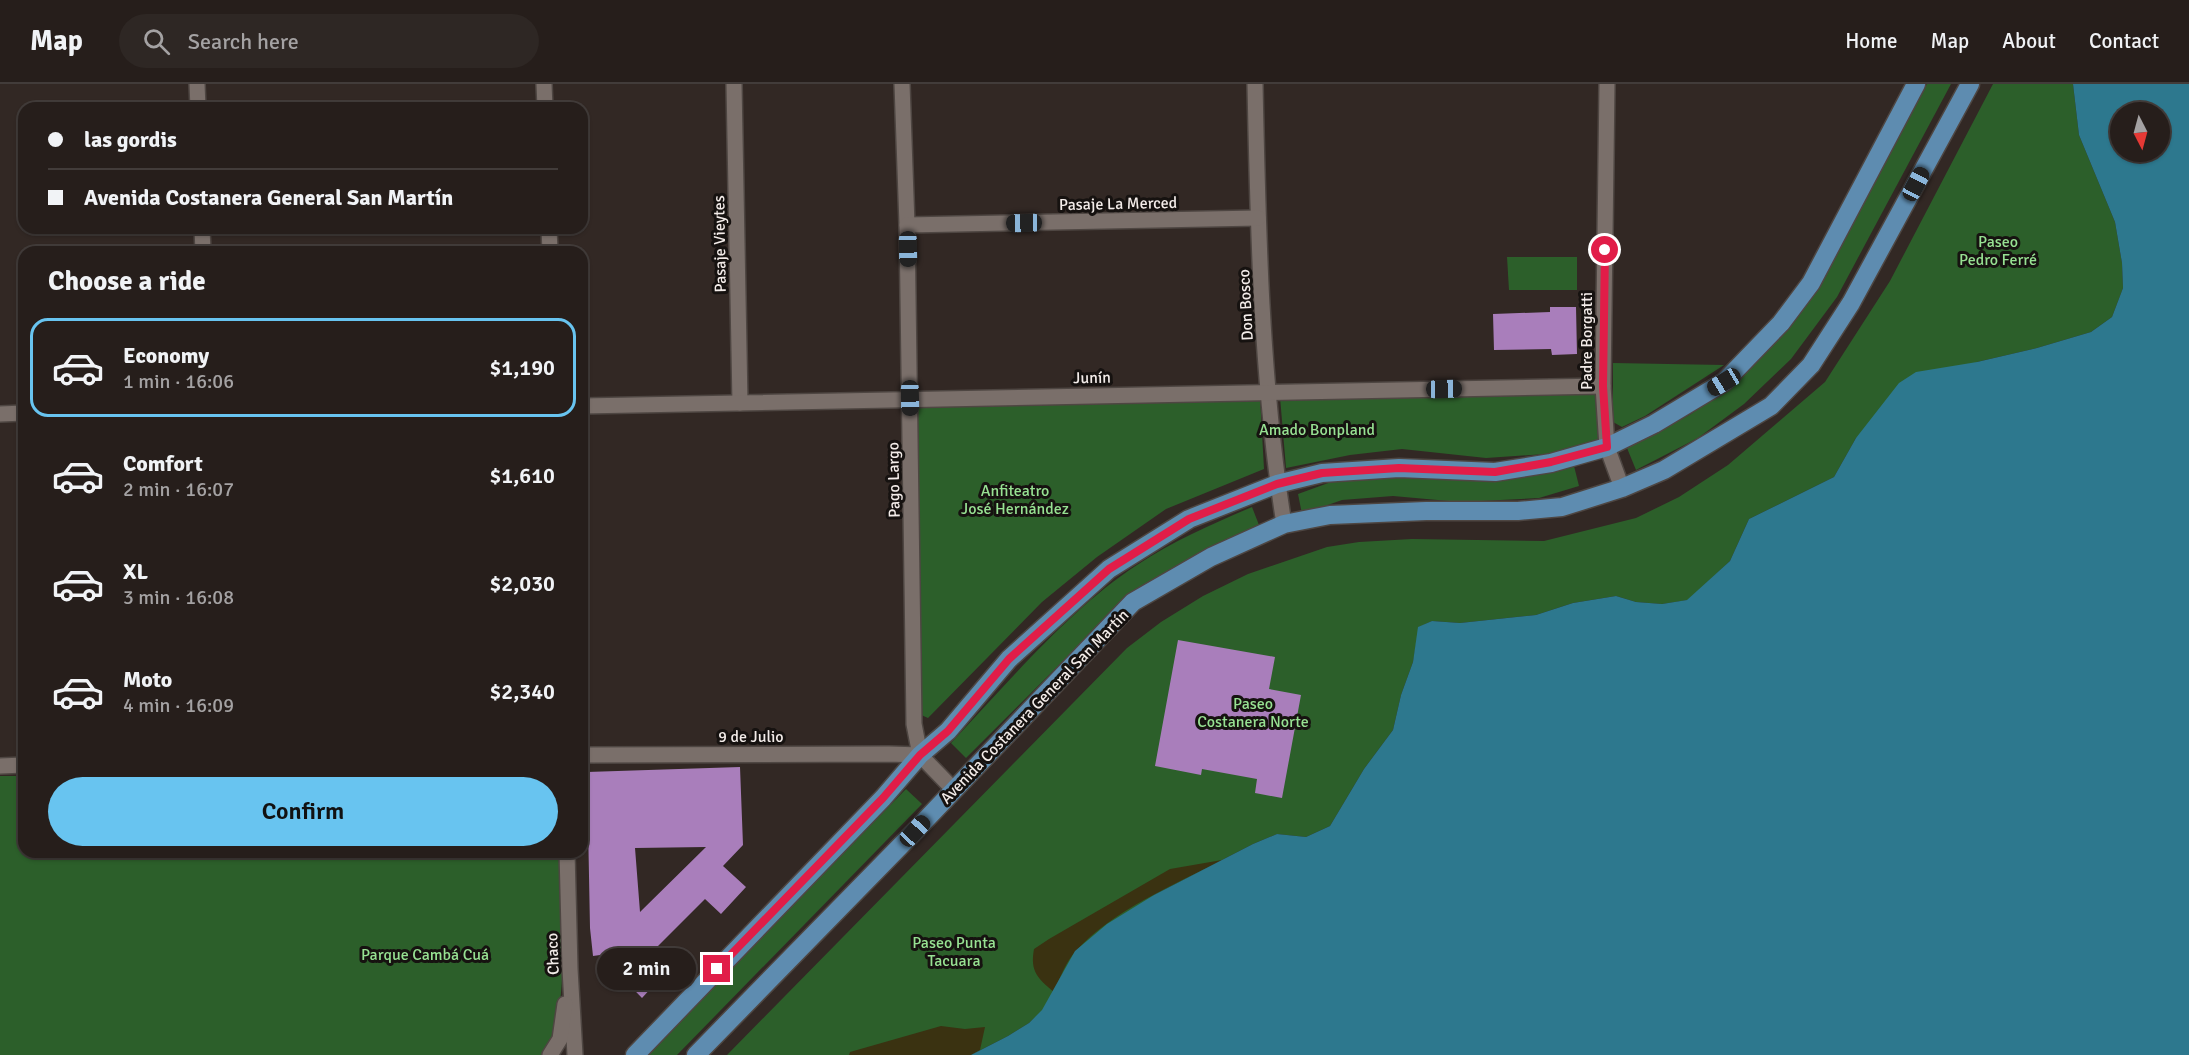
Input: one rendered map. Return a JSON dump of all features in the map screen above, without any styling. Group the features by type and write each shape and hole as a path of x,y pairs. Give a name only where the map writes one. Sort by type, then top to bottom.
{"main road":[{"path":"635,1055 883,798 920,755 948,731 1009,659 1109,569 1189,519 1277,484 1322,473 1399,468 1495,472 1551,462 1607,447 1654,424 1724,382 1781,323 1811,284 1916,84"},
{"name":"Avenida Costanera General San Martín","path":"696,1055 1133,602 1211,557 1284,524 1330,515 1426,511 1518,511 1562,507 1622,488 1664,470 1771,406 1811,365 1851,303 1970,84"}],"street":[{"path":"197,84 198,102"},
{"path":"544,84 544,102"},
{"name":"Pasaje Vieytes","path":"734,84 740,403"},
{"name":"Pago Largo","path":"902,84 908,225 914,724 920,755"},
{"name":"Don Bosco","path":"1255,84 1258,218 1268,392 1277,484 1284,524"},
{"name":"Padre Borgatti","path":"1607,84 1603,386 1607,447 1622,488"},
{"name":"Pasaje La Merced","path":"908,225 1258,218"},
{"name":"Junín","path":"588,406 1603,386"},
{"path":"0,414 18,413"},
{"name":"9 de Julio","path":"588,755 920,755"},
{"path":"920,755 954,790"},
{"path":"0,766 18,765"},
{"name":"Chaco","path":"567,858 575,1055"},
{"path":"550,1055 560,1039 570,969"}],"green space":[{"path":"1927,84 1951,84 1837,297 1791,359 1744,404 1698,438 1636,470 1627,448 1691,414 1741,377 1776,341 1815,291"},
{"name":"Paseo Costanera Norte","path":"1993,84 2073,84 2079,135 2115,222 2122,263 2123,288 2112,317 2091,332 1977,362 1856,438 1834,477 1749,519 1730,561 1688,600 1662,604 1636,602 1616,596 1573,603 1536,615 1460,623 1432,621 1419,627 1413,662 1401,695 1393,730 1364,769 1330,826 1306,837 1277,834 1154,895 1063,973 1043,1010 1029,1023 1008,1036 971,1055 727,1055 1127,648 1161,622 1203,596 1248,574 1327,547 1359,542 1412,539 1544,541 1636,518 1679,497 1728,465 1825,382 1890,281"},
{"path":"1507,257 1577,257 1577,290 1509,290"},
{"path":"1613,363 1724,365 1645,416 1622,427 1613,422"},
{"name":"Amado Bonpland","path":"1598,393 1600,443 1560,453 1486,458 1402,449 1350,455 1286,468 1280,397"},
{"name":"Anfiteatro José Hernández","path":"1260,397 1264,469 1166,509 1097,557 1042,602 928,718 919,714 916,405"},
{"path":"1574,466 1579,486 1539,498 1460,502 1393,496 1342,500 1302,514 1298,494 1331,482 1368,476 1500,477 1534,475"},
{"path":"1252,507 1259,525 1199,554 1115,609 966,758 951,743 1063,625 1112,583 1165,548"},
{"name":"Parque Cambá Cuá","path":"0,776 18,776 18,858 559,858 563,928 562,986 553,1036 544,1055 0,1055"},
{"path":"906,789 922,804 677,1055 645,1055"}],"sand":[{"path":"1222,860 1126,911 1091,936 1072,955 1054,992 1036,974 1033,963 1034,949 1049,939 1170,869"},
{"path":"941,1026 965,1029 985,1027 980,1050 971,1055 849,1055 850,1052"}],"water":[{"path":"2073,84 2189,84 2189,1055 971,1055 1029,1023 1042,1010 1075,951 1107,924 1154,895 1253,844 1277,834 1306,837 1330,826 1364,769 1393,730 1401,695 1413,662 1418,627 1432,621 1460,623 1536,615 1573,603 1616,596 1636,602 1662,604 1687,600 1730,561 1749,519 1834,477 1856,438 1899,383 1916,372 1977,362 2091,332 2112,317 2123,288 2122,263 2115,222 2079,135"}],"building":[{"path":"1550,307 1576,307 1577,354 1552,355 1551,349 1494,350 1493,314 1550,312"},
{"path":"1178,640 1275,657 1269,689 1301,695 1282,798 1255,793 1257,779 1202,769 1201,775 1155,766"},
{"path":"740,767 743,845 723,866 746,887 721,914 705,899 650,954 666,972 642,998 600,955 593,956 590,928 588,772","holes":["706,847 640,912 635,848"]}],"route":[{"path":"717,969 883,798 920,755 948,731 1009,659 1109,569 1189,519 1277,484 1322,473 1399,468 1495,472 1551,462 1607,447 1603,386 1605,250"}],"park label":[{"name":"Paseo Pedro Ferré","path":"1998,250"},
{"name":"Paseo Punta Tacuara","path":"954,951"}]}
